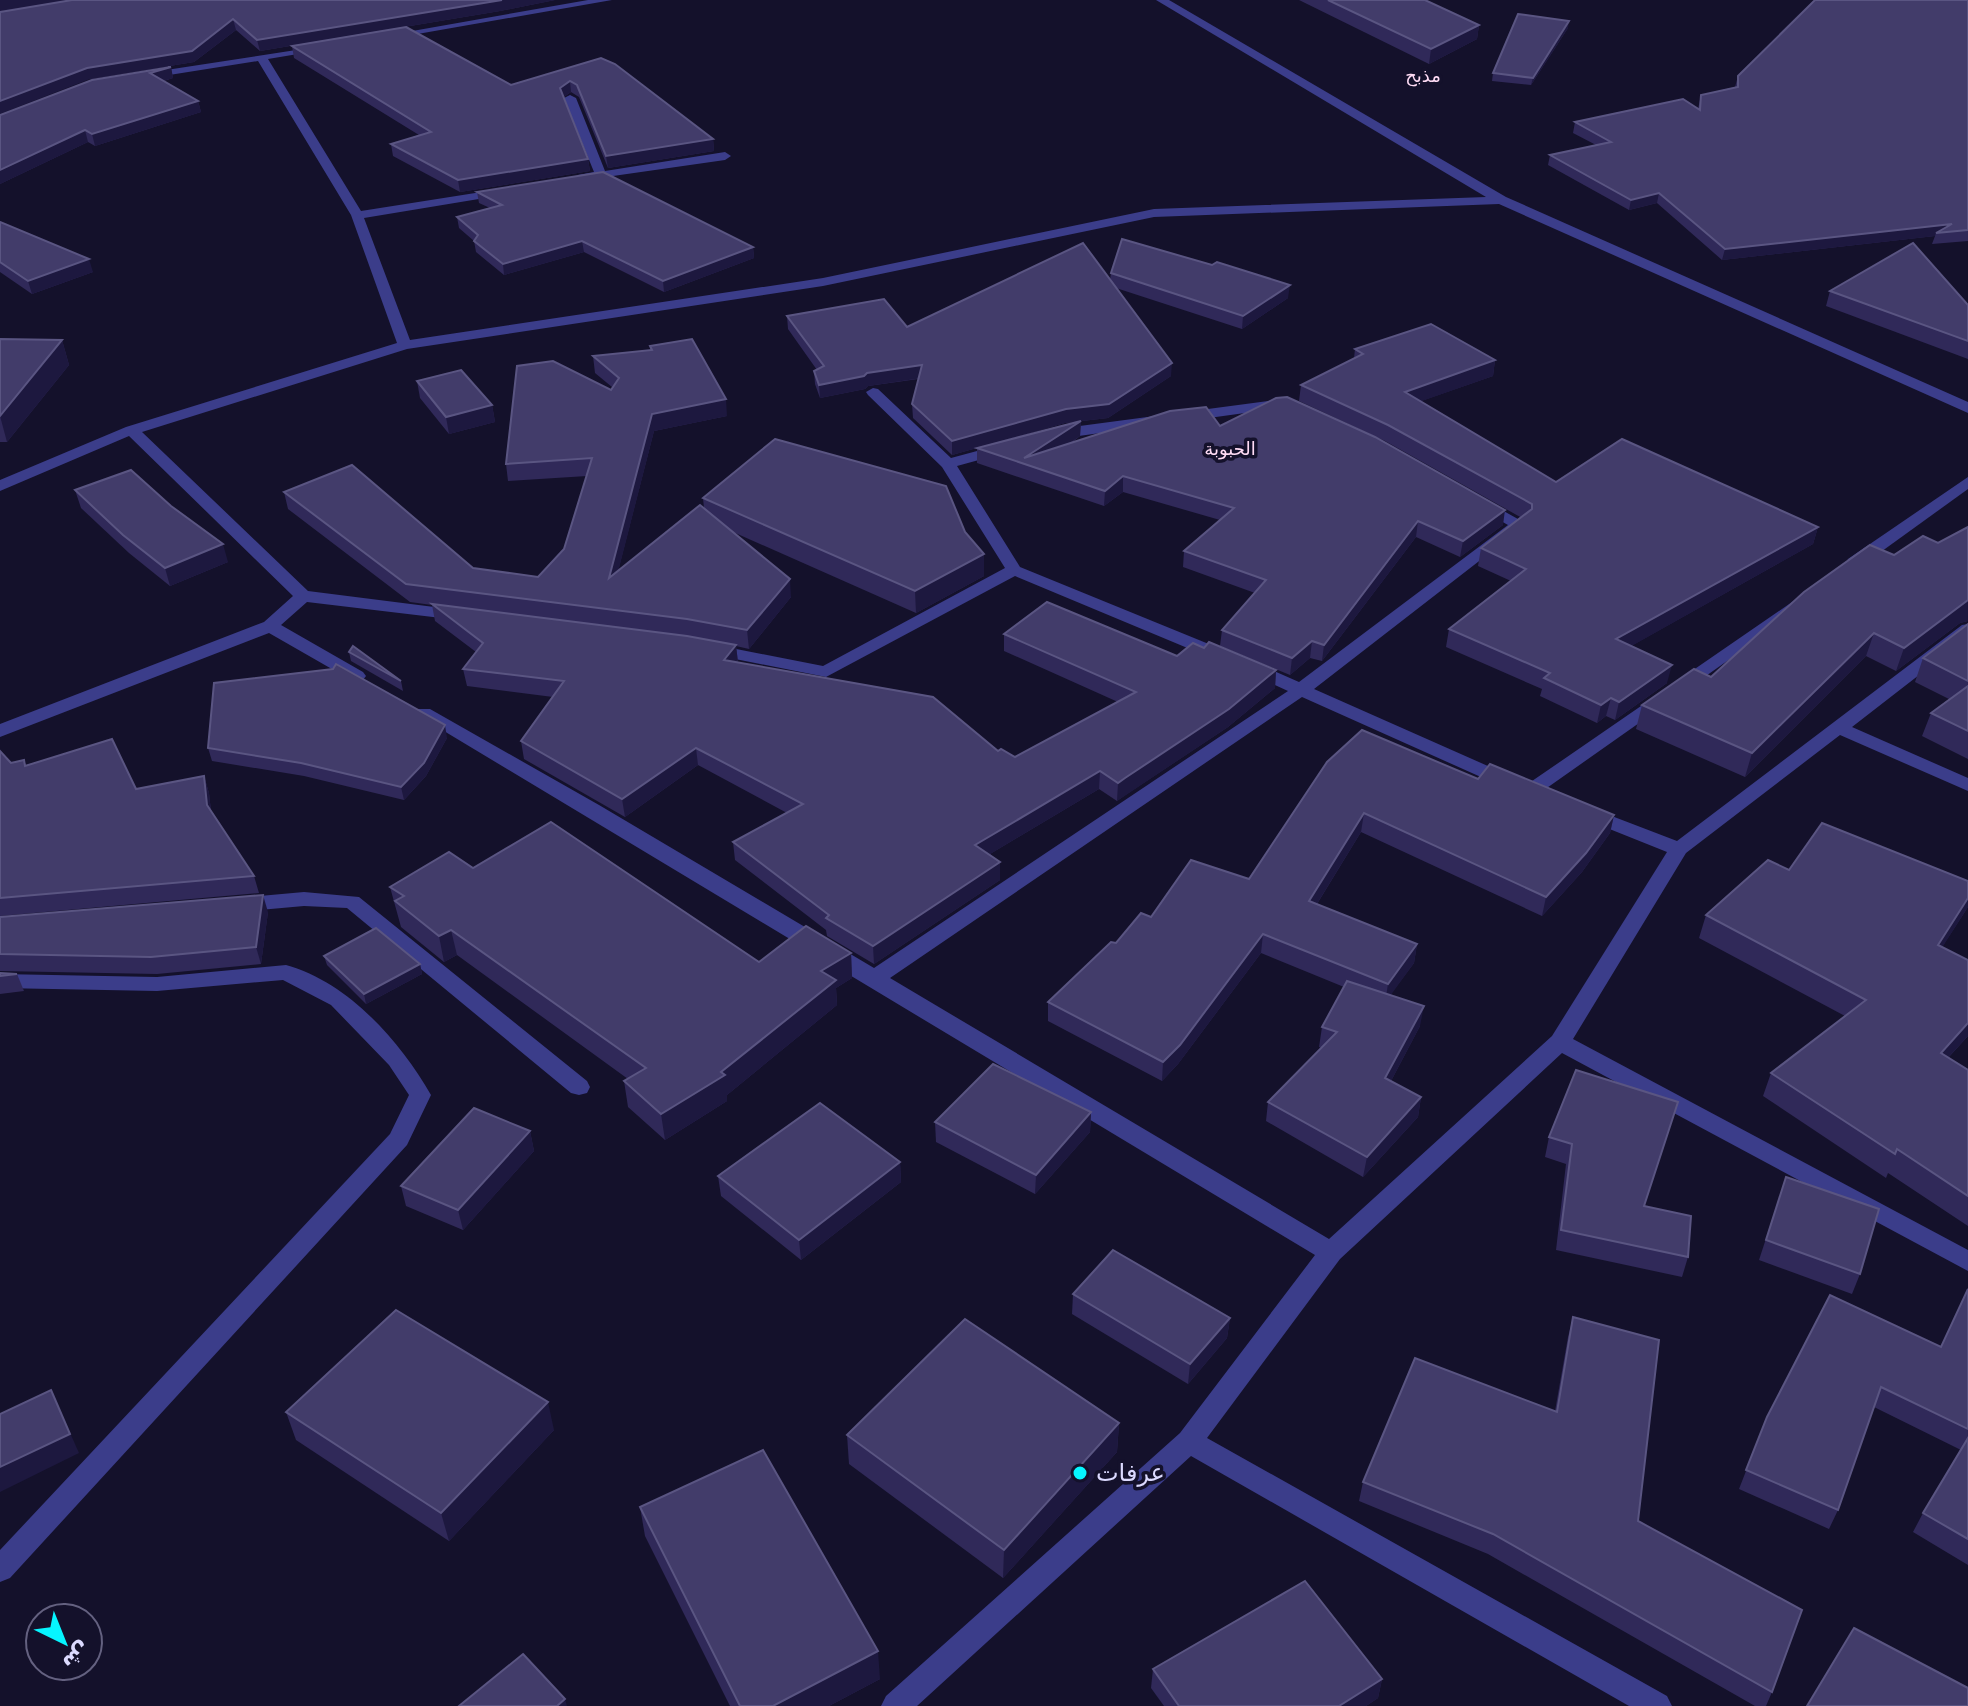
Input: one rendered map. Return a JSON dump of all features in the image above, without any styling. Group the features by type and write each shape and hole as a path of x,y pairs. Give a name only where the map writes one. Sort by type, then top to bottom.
{"street":[{"path":"381,37 558,4 607,0"},
{"path":"1161,0 1501,200 1968,408"},
{"path":"138,77 336,45"},
{"path":"261,57 357,215 405,345"},
{"path":"570,98 601,175"},
{"path":"570,180 725,156"},
{"path":"357,215 525,188"},
{"path":"0,486 131,430 405,345 823,282 1154,213 1501,200"},
{"path":"873,392 948,464 1014,570 1302,689 1529,792 1679,849"},
{"path":"948,464 1066,431 1288,404 1301,410"},
{"path":"131,430 303,596 473,617"},
{"path":"1839,573 1968,482"},
{"path":"874,978 1302,689 1519,524 1468,496"},
{"path":"689,645 826,672 1014,570"},
{"path":"1529,792 1813,592"},
{"path":"0,731 270,626 303,596"},
{"path":"270,626 377,687"},
{"path":"896,1706 1189,1441 1331,1252 1560,1042 1679,849 1968,629"},
{"path":"404,702 592,809 1331,1252"},
{"path":"1839,728 1968,785"},
{"path":"212,907 304,899 352,902 579,1087"},
{"path":"0,981 157,984 286,972 339,1000 397,1059 420,1095 399,1139 0,1569"},
{"path":"1560,1042 1968,1261"},
{"path":"1189,1441 1657,1706"}],"building":[{"path":"72,0 502,0 257,40 233,19 192,51 87,68 0,101 0,12"},
{"path":"1328,0 1425,0 1479,25 1431,49"},
{"path":"1815,0 1968,0 1968,230 1936,233 1952,224 1725,249 1659,193 1631,200 1550,155 1611,142 1575,122 1683,99 1700,110 1701,95 1738,87 1738,76"},
{"path":"1518,14 1569,21 1533,78 1493,73"},
{"path":"406,27 511,85 601,58 615,64 713,139 606,156 577,85 570,81 560,88 588,159 458,180 391,144 431,132 292,46"},
{"path":"171,67 150,73 198,101 92,134 85,130 0,170 0,115 92,80"},
{"path":"603,172 753,247 663,281 582,241 503,264 474,241 478,235 457,217 502,205 477,192"},
{"path":"0,222 89,259 28,281 0,262"},
{"path":"1122,239 1212,265 1217,262 1290,285 1243,316 1111,273"},
{"path":"1083,243 1172,363 1109,404 1066,409 952,441 912,404 922,365 867,373 819,385 814,371 824,366 787,316 884,299 907,327"},
{"path":"1913,243 1968,305 1968,341 1830,291"},
{"path":"1431,324 1495,360 1405,392 1556,482 1622,439 1818,527 1616,639 1672,665 1619,702 1611,698 1601,705 1544,678 1550,673 1449,629 1526,569 1481,548 1532,509 1532,504 1388,425 1301,385 1363,354 1355,349"},
{"path":"0,339 62,340 0,416"},
{"path":"692,339 726,399 652,414 609,578 700,505 790,579 747,630 687,619 406,584 284,492 352,465 473,568 538,577 564,549 592,458 506,464 517,366 553,361 611,390 619,378 593,356 652,350 650,346"},
{"path":"461,370 492,405 446,417 417,381"},
{"path":"1287,397 1375,437 1505,510 1463,541 1418,521 1324,645 1312,641 1292,658 1222,630 1266,580 1184,551 1234,508 1123,476 1105,491 977,448 1081,421 1024,458 1170,411 1206,407 1220,426 1276,398"},
{"path":"775,439 946,486 965,532 984,554 915,591 703,498"},
{"path":"131,470 171,506 223,544 165,568 123,535 75,490"},
{"path":"1968,527 1968,600 1904,648 1874,633 1752,753 1642,705 1694,669 1711,677 1804,592 1870,545 1894,555 1923,536 1938,543"},
{"path":"1047,602 1177,656 1193,643 1204,648 1209,642 1276,670 1229,709 1118,783 1100,771 975,845 1000,862 873,946 826,918 829,915 733,842 803,804 696,748 622,799 521,741 564,681 463,669 483,643 432,604 736,645 724,660 933,697 998,751 1001,749 1015,757 1136,692 1004,634"},
{"path":"1968,624 1968,681 1923,658"},
{"path":"353,646 401,681 349,652"},
{"path":"336,664 445,725 424,763 401,787 301,763 208,748 214,683 333,669"},
{"path":"1968,686 1968,731 1931,713"},
{"path":"1362,730 1478,779 1490,764 1614,815 1586,853 1546,897 1364,813 1309,901 1417,944 1388,984 1263,934 1180,1045 1163,1062 1048,1002 1111,942 1116,943 1141,913 1151,917 1191,860 1249,879 1327,762"},
{"path":"112,739 136,789 204,776 207,805 254,876 0,898 0,751 11,763 24,760 25,766"},
{"path":"551,822 759,962 806,926 851,953 821,971 836,980 721,1072 725,1075 661,1114 624,1081 646,1068 451,930 439,936 395,901 404,896 390,887 449,852 473,868"},
{"path":"1822,823 1968,881 1968,898 1938,945 1968,960 1968,1023 1941,1053 1968,1070 1968,1196 1897,1149 1895,1154 1771,1073 1866,1000 1706,915 1768,860 1789,870"},
{"path":"263,895 256,947 151,957 0,954 0,917"},
{"path":"376,928 420,964 364,994 324,956"},
{"path":"1347,981 1424,1006 1385,1078 1421,1097 1367,1157 1268,1102 1337,1032 1322,1027"},
{"path":"993,1064 1091,1112 1036,1175 935,1122"},
{"path":"1576,1070 1678,1102 1644,1206 1691,1216 1688,1257 1561,1230 1572,1144 1549,1137"},
{"path":"820,1103 900,1162 799,1240 718,1176"},
{"path":"474,1108 530,1131 458,1210 401,1186"},
{"path":"1786,1177 1879,1209 1860,1274 1766,1240"},
{"path":"1113,1250 1230,1318 1190,1364 1073,1294"},
{"path":"1968,1289 1968,1429 1881,1387 1838,1510 1746,1470 1767,1417 1830,1295 1941,1347"},
{"path":"396,1310 548,1402 441,1513 286,1412"},
{"path":"1573,1317 1659,1340 1638,1521 1802,1610 1772,1692 1493,1534 1363,1482 1415,1358 1557,1412"},
{"path":"965,1319 1119,1423 1004,1550 847,1435"},
{"path":"51,1390 70,1434 0,1467 0,1414"},
{"path":"1968,1438 1968,1539 1923,1513"},
{"path":"763,1450 878,1651 773,1706 740,1706 640,1507"},
{"path":"1305,1581 1382,1679 1339,1706 1179,1706 1153,1669"},
{"path":"1854,1628 1968,1688 1968,1706 1807,1706"},
{"path":"523,1654 565,1699 557,1706 459,1706"}],"place":[{"name":"عرفات","path":"1080,1473"}],"district":[{"name":"مذبح","path":"1423,76"},
{"name":"الحبوبة","path":"1230,449"}]}
